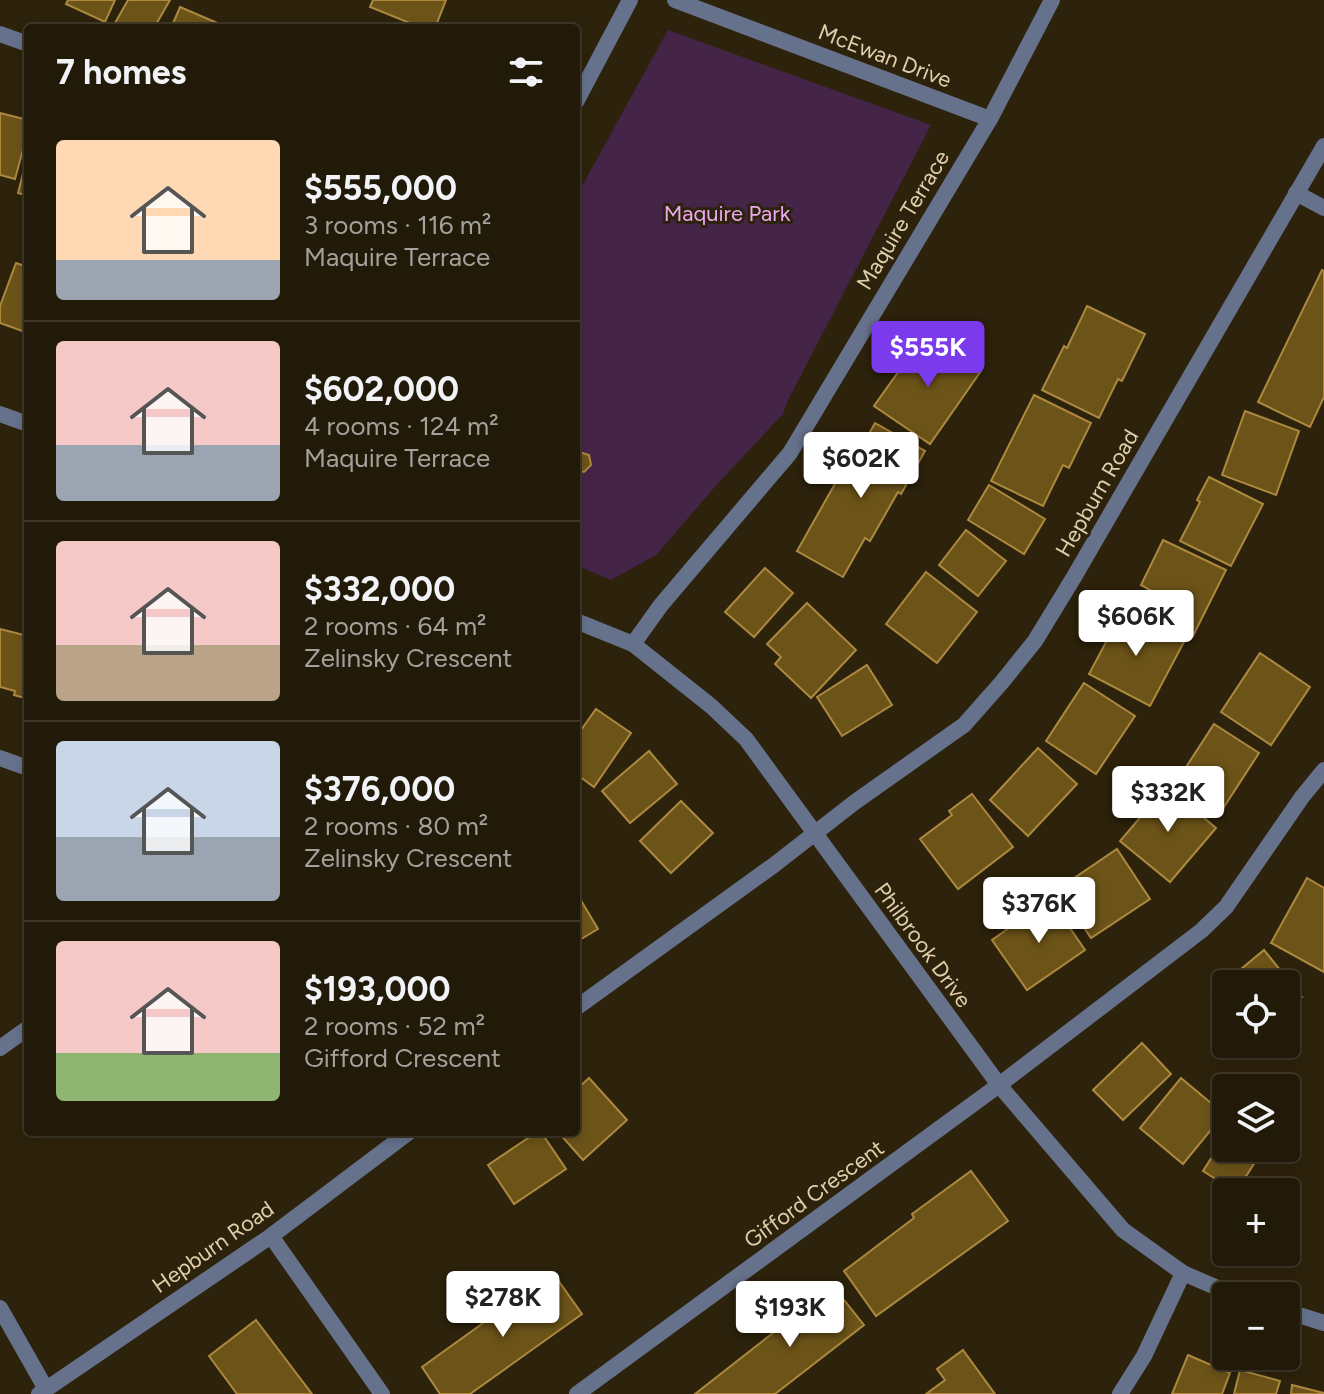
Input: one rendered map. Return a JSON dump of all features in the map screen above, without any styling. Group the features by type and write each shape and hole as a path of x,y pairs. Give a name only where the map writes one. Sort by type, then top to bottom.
{"street":[{"path":"580,94 630,0"},
{"name":"McEwan Drive","path":"675,0 990,119"},
{"name":"Maquire Terrace","path":"633,644 661,605 790,453 990,119 1052,0"},
{"path":"0,34 24,43"},
{"name":"Hepburn Road","path":"580,1005 964,725 1002,682 1035,641 1324,146"},
{"path":"1296,193 1324,208"},
{"path":"0,414 24,423"},
{"name":"Philbrook Drive","path":"580,623 633,644 711,706 746,739 999,1085 1123,1230 1183,1273 1212,1286"},
{"path":"0,758 24,767"},
{"name":"Gifford Crescent","path":"577,1394 999,1085 1201,931 1226,907 1324,770"},
{"path":"0,1048 24,1031"},
{"name":"Hepburn Road","path":"42,1392 271,1236 404,1136"},
{"path":"271,1236 382,1394"},
{"path":"1120,1394 1144,1356 1183,1273"},
{"path":"0,1308 42,1392"},
{"path":"1300,1315 1324,1323"}],"green space":[{"name":"Maquire Park","path":"668,30 931,125 783,414 656,555 611,580 580,567 580,190"}],"building":[{"path":"68,0 115,0 105,22 66,4"},
{"path":"128,0 170,0 156,24 115,23"},
{"path":"373,0 446,0 437,24 412,24 370,7"},
{"path":"180,7 220,24 173,24"},
{"path":"0,113 24,119 24,146 15,179 0,175"},
{"path":"24,170 24,195 18,193"},
{"path":"16,263 24,266 24,332 0,323 0,306"},
{"path":"1322,270 1324,397 1310,427 1258,402"},
{"path":"1087,306 1145,334 1122,381 1118,379 1099,418 1042,390"},
{"path":"926,333 981,371 930,444 874,406"},
{"path":"1034,395 1091,423 1069,468 1063,465 1043,506 991,481"},
{"path":"1245,411 1299,431 1276,495 1222,475"},
{"path":"875,423 925,451 901,494 898,492 870,541 865,538 843,577 797,551 845,466 850,468"},
{"path":"580,452 589,455 591,465 584,472 580,471"},
{"path":"1209,477 1263,504 1231,566 1180,541"},
{"path":"989,485 1045,519 1024,554 968,520"},
{"path":"966,530 1006,561 978,596 939,565"},
{"path":"1163,540 1226,570 1193,636 1142,611 1152,591 1141,585"},
{"path":"765,568 793,593 754,637 725,612"},
{"path":"926,572 977,612 937,663 886,624"},
{"path":"807,603 856,650 811,698 775,664 781,657 767,644"},
{"path":"1123,610 1184,642 1150,706 1089,674"},
{"path":"0,629 24,635 24,698 14,695 15,691 0,687"},
{"path":"1260,653 1310,687 1271,745 1221,712"},
{"path":"867,665 892,705 842,736 817,697"},
{"path":"1084,683 1135,716 1096,774 1046,741"},
{"path":"596,709 631,733 594,787 580,777 580,731"},
{"path":"1214,724 1259,753 1222,810 1177,781"},
{"path":"1038,748 1077,784 1028,836 990,800"},
{"path":"649,751 677,784 630,823 602,791"},
{"path":"1167,786 1216,828 1170,882 1120,841"},
{"path":"972,794 1013,847 958,889 920,839 952,815 949,811"},
{"path":"681,801 713,833 671,873 640,841"},
{"path":"1117,849 1150,899 1091,938 1058,889"},
{"path":"1307,878 1324,888 1324,972 1271,943"},
{"path":"580,899 598,929 580,940"},
{"path":"1050,899 1085,950 1027,990 992,940"},
{"path":"1264,950 1280,970 1240,970"},
{"path":"1142,1043 1171,1074 1123,1120 1093,1090"},
{"path":"589,1078 627,1120 583,1160 562,1136 580,1136 580,1086"},
{"path":"1181,1078 1212,1104 1212,1129 1183,1164 1140,1128"},
{"path":"531,1136 544,1136 566,1169 514,1204 488,1165"},
{"path":"1212,1157 1212,1162 1255,1162 1245,1178 1214,1178 1203,1171"},
{"path":"971,1171 1008,1221 876,1316 844,1271 914,1218 912,1214"},
{"path":"553,1273 582,1314 470,1394 440,1394 422,1367"},
{"path":"833,1286 864,1325 775,1394 695,1394"},
{"path":"256,1320 312,1394 237,1394 209,1356"},
{"path":"963,1350 995,1394 926,1394 945,1380 937,1369"},
{"path":"1188,1355 1212,1365 1212,1370 1230,1373 1222,1394 1172,1394"},
{"path":"1240,1370 1280,1381 1276,1394 1234,1394"},
{"path":"1292,1385 1324,1393 1324,1394 1291,1394"}]}
